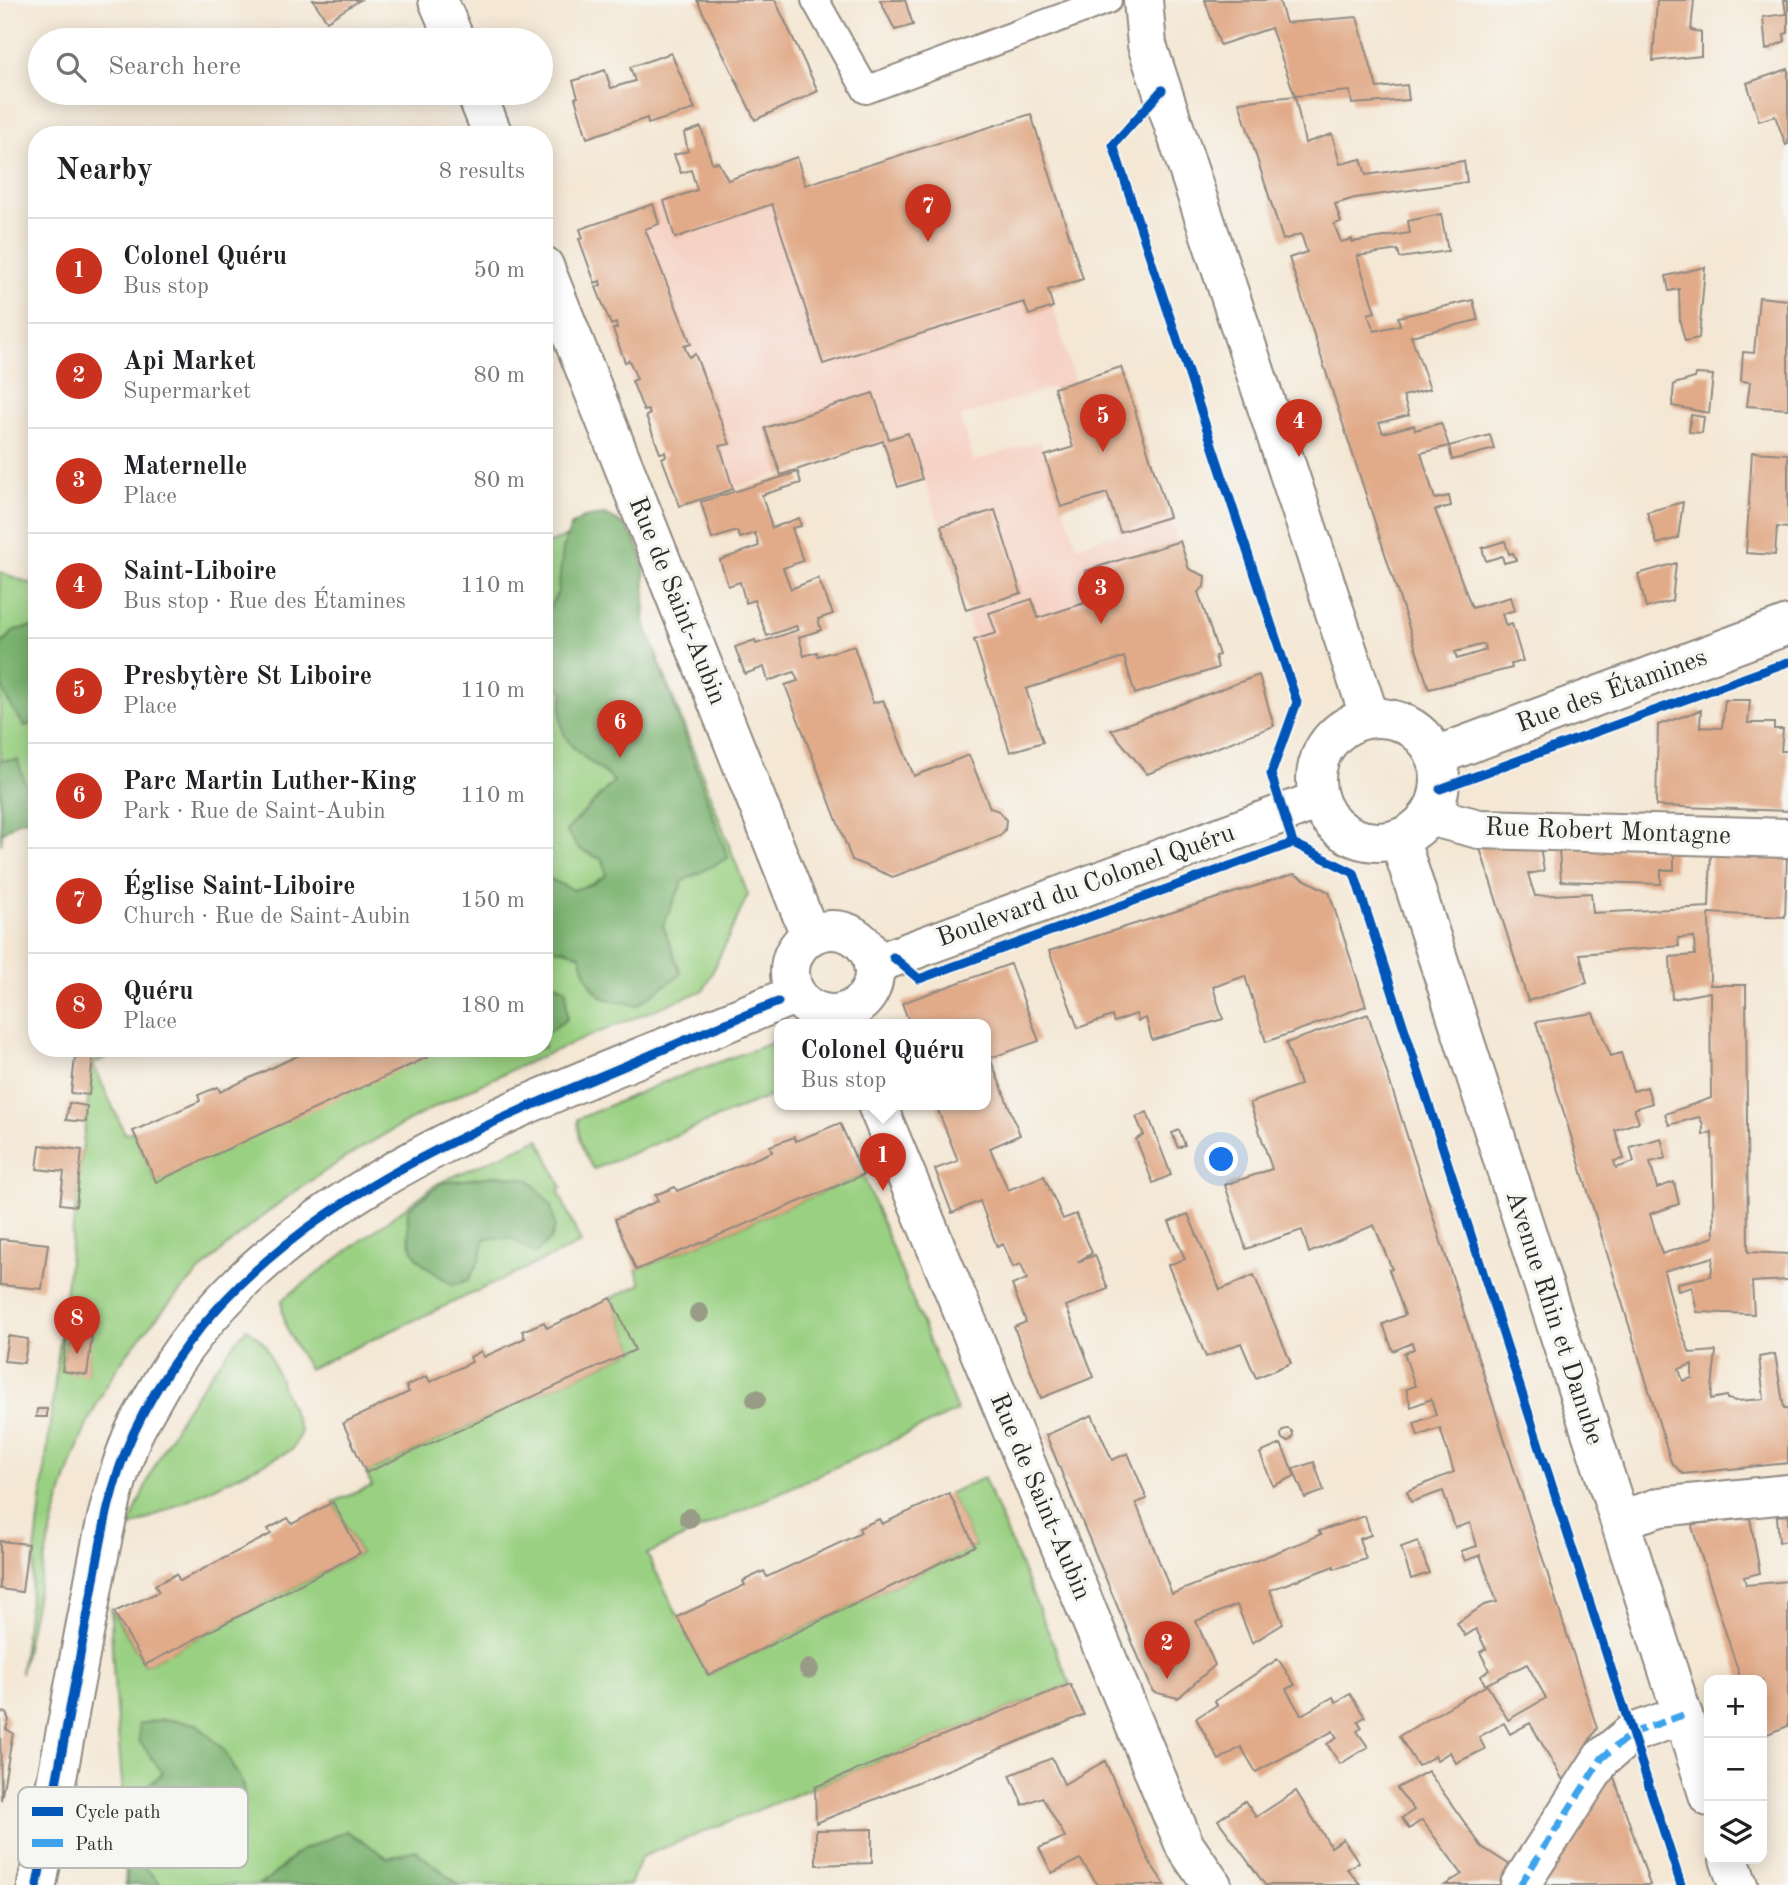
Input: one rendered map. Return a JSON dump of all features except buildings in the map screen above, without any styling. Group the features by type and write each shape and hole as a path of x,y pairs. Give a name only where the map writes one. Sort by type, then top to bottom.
{"street":[{"path":"438,0 450,28"},
{"path":"1119,0 1147,45"},
{"path":"1143,0 1147,45 1370,718"},
{"path":"481,105 489,126"},
{"name":"Rue de Saint-Aubin","path":"553,289 810,935"},
{"name":"Rue des Étamines","path":"1436,756 1788,625"},
{"path":"1370,718 1389,718 1407,725 1423,737 1436,756 1440,789 1429,816 1412,832 1399,838 1379,842 1358,839 1339,829 1325,813 1319,800 1316,774 1322,753 1333,737 1350,724 1370,718"},
{"name":"Boulevard du Colonel Quéru","path":"881,962 1319,800"},
{"name":"Rue Robert Montagne","path":"1429,816 1479,829 1788,838"},
{"name":"Avenue Rhin et Danube","path":"1399,838 1704,1781"},
{"path":"55,1787 106,1511 132,1436 173,1362 216,1307 274,1254 368,1185 468,1132 787,998 843,1019 870,990 881,962 850,933 823,930 810,935 793,956 787,998"},
{"name":"Rue de Saint-Aubin","path":"879,1110 1185,1846 1212,1885"},
{"path":"1620,1520 1660,1507 1788,1494"},
{"path":"1520,1885 1602,1758 1632,1733 1683,1716"},
{"path":"1731,1864 1738,1885"}],"lane":[{"path":"815,0 866,90 1108,0"}],"shaded area":[{"path":"761,169 823,364 1024,302 1029,315 1053,307 1074,381 960,417 974,461 1040,441 1077,546 1169,517 1189,569 1205,576 1204,587 1199,592 1211,629 1026,689 974,640 941,526 907,434 680,506 596,287 579,239 582,237 580,229"}],"green space":[{"path":"604,515 619,522 630,532 637,544 645,573 644,621 728,858 683,881 663,925 681,974 636,1006 600,995 587,977 580,955 565,949 553,948 553,880 573,890 592,884 606,875 603,860 579,849 566,831 614,781 579,753 565,735 561,724 564,692 553,679 553,601 558,592 563,549 571,526 583,518"},
{"path":"607,523 748,895 704,990 553,1052 553,542"},
{"path":"0,572 28,583 28,819 0,816"},
{"path":"28,628 28,725 25,726 6,697 0,671 0,646 15,630"},
{"path":"0,760 18,760 28,795 28,819 18,821 2,833 1,845"},
{"path":"553,982 566,989 567,1019 553,1029"},
{"path":"774,1042 774,1094 594,1169 582,1146 578,1119 664,1082"},
{"path":"93,1057 107,1057 93,1064 125,1134 133,1131 156,1182 406,1057 541,1057 416,1117 348,1156 283,1200 222,1250 167,1306 113,1375 75,1453 53,1525 21,1673","holes":["67,1333 91,1336 87,1374 62,1371"]},
{"path":"539,1139 562,1188 558,1190 581,1243 309,1369 294,1345 284,1318 282,1300 438,1183","holes":["555,1227 551,1239 535,1253 511,1238 485,1238"]},
{"path":"499,1175 530,1180 551,1205 555,1227 551,1239 535,1254 511,1238 485,1238 480,1259 469,1280 453,1285 416,1256 409,1238 408,1209 442,1183"},
{"path":"863,1175 957,1411 647,1554 708,1675 975,1546 949,1493 984,1478 1070,1684 641,1857 630,1885 459,1885 435,1865 388,1858 346,1831 298,1852 268,1880 257,1885 161,1885 145,1868 248,1868 248,1787 186,1787 164,1719 140,1724 151,1759 164,1773 148,1787 122,1787 111,1609 145,1665 360,1553 333,1502 372,1486 366,1473 635,1350 611,1298 641,1284 636,1270"},
{"path":"247,1328 265,1344 301,1432 292,1450 129,1528 152,1471 178,1422 209,1376"},
{"path":"164,1719 197,1724 224,1750 244,1787 147,1787 163,1773 139,1741 139,1724"},
{"path":"347,1831 388,1858 415,1850 459,1885 257,1885 268,1880 298,1852"},
{"path":"127,1868 145,1868 161,1885 127,1885"}],"marked path":[{"path":"1520,1885 1602,1758 1632,1733 1683,1715"}],"cycle path":[{"path":"1162,90 1113,145 1297,702 1271,774 1293,843 1354,873 1681,1885"},
{"path":"1440,789 1788,662"},
{"path":"893,957 919,979 1293,843"},
{"path":"56,1787 100,1548 116,1478 133,1434 171,1367 216,1309 269,1259 326,1215 389,1176 454,1141 522,1110 778,1002"},
{"path":"37,1885 40,1868"}],"place":[{"name":"Église Saint-Liboire","path":"928,242"},
{"name":"Presbytère St Liboire","path":"1103,452"},
{"name":"Saint-Liboire","path":"1299,457"},
{"name":"Maternelle","path":"1101,624"},
{"name":"Parc Martin Luther-King","path":"620,758"},
{"name":"Colonel Quéru","path":"883,1191"},
{"name":"Quéru","path":"77,1354"},
{"name":"Api Market","path":"1167,1679"}]}
